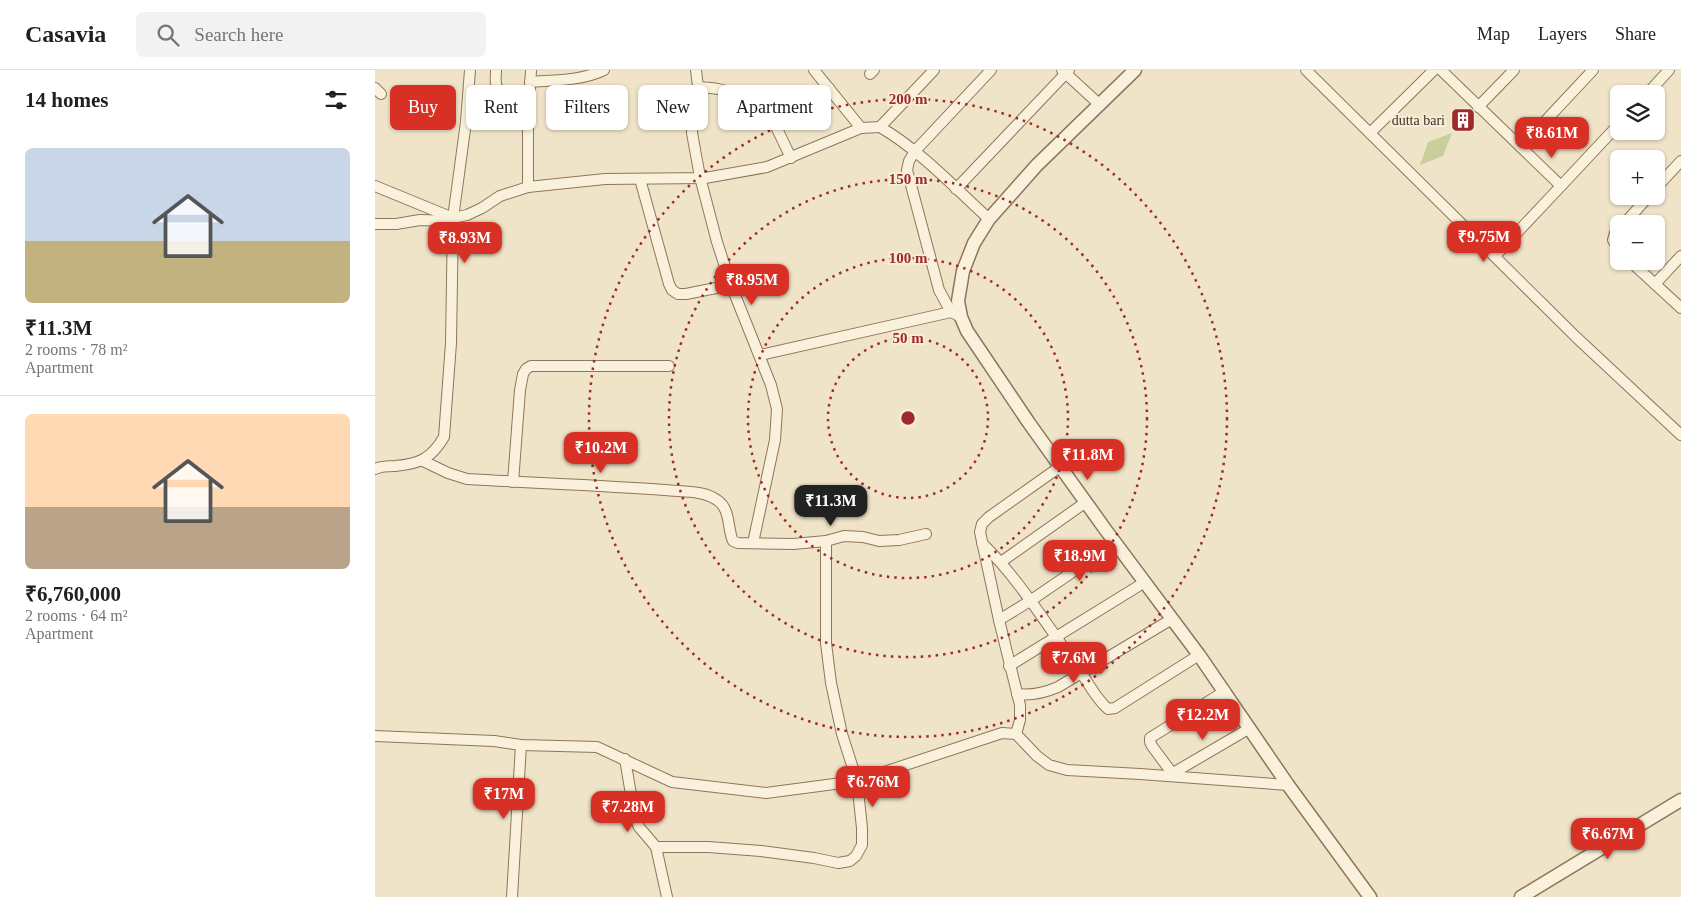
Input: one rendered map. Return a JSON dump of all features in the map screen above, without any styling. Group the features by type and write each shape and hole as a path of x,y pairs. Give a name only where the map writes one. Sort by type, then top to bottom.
{"street":[{"path":"375,469 423,461 437,450 444,437 451,343 453,219 466,122 470,70"},
{"path":"495,85 496,70"},
{"path":"530,85 531,70"},
{"path":"530,82 581,77 604,70"},
{"path":"696,70 698,85"},
{"path":"814,70 826,85"},
{"path":"880,126 935,70"},
{"path":"991,70 915,151 909,161 907,170 939,290 1019,408 1115,543 1225,691 1369,897"},
{"path":"956,314 963,271 974,243 989,219 1037,165 1135,70"},
{"path":"1306,70 1577,338 1681,435"},
{"path":"1370,132 1434,70"},
{"path":"1441,70 1561,186"},
{"path":"1478,106 1514,70"},
{"path":"1521,147 1593,70"},
{"path":"1655,85 1669,70"},
{"path":"956,189 1066,71 1099,104"},
{"path":"831,90 861,128"},
{"path":"375,224 453,219 482,208 500,196 529,187 605,179 640,180 713,177 767,167 861,128 880,126 898,137 915,151 989,219"},
{"path":"529,130 529,187"},
{"path":"692,130 700,177 717,242 746,326 760,354 777,409 775,440 753,543"},
{"path":"778,130 791,158"},
{"path":"1495,256 1610,134"},
{"path":"1665,178 1681,161"},
{"path":"640,180 672,290 678,294 685,294 731,285"},
{"path":"375,186 453,219"},
{"path":"1632,215 1641,205"},
{"path":"1655,284 1681,256"},
{"path":"1640,270 1681,308"},
{"path":"760,354 956,314"},
{"path":"513,482 520,390 525,369 531,366 669,366"},
{"path":"423,461 448,473 467,479 702,494 718,501 728,516 733,541 793,544 825,541 844,536 863,537 879,541 899,540 927,534"},
{"path":"1016,734 1020,720 1020,705 1009,666 980,532 982,524 989,517 1061,466"},
{"path":"1001,562 1086,502"},
{"path":"656,847 708,847 787,854 838,863 850,861 856,856 862,845 857,781 841,734 831,683 826,643 825,541"},
{"path":"982,543 1001,562 1030,600 1102,704 1108,709 1115,708 1199,655"},
{"path":"999,620 1115,543"},
{"path":"1009,666 1145,582"},
{"path":"1017,694 1027,696 1058,687 1172,619"},
{"path":"1170,775 1150,742 1150,738 1225,691"},
{"path":"1170,775 1250,728"},
{"path":"375,736 494,741 521,745 597,747 672,782 766,793 857,781 1002,733 1016,734 1037,756 1049,765 1067,770 1170,775 1289,785"},
{"path":"512,897 521,745"},
{"path":"625,759 635,818 639,827 656,847 667,897"},
{"path":"1521,897 1681,800"}],"green space":[{"path":"1452,133 1443,156 1420,165 1428,142"}],"place":[{"name":"dutta bari","path":"1463,120"}]}
